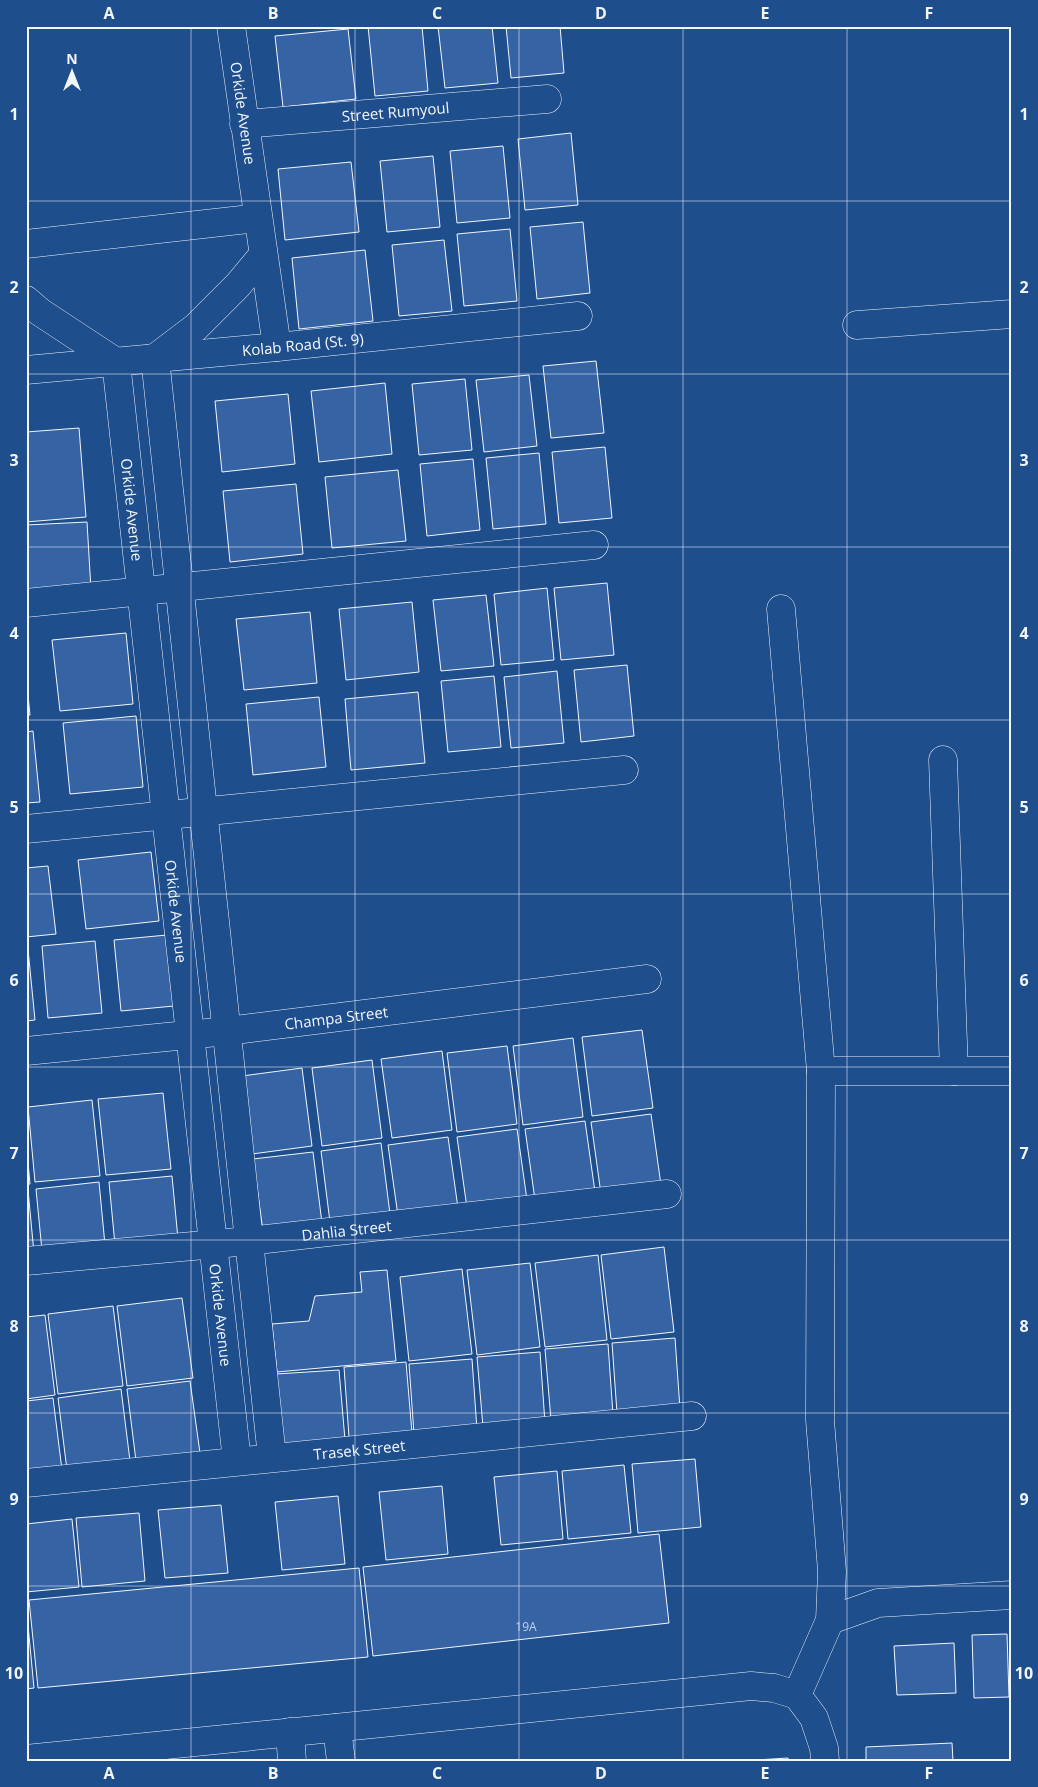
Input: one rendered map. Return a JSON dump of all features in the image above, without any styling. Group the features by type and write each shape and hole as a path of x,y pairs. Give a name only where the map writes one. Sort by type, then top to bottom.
{"street":[{"name":"Orkide Avenue","path":"231,26 277,347"},
{"name":"Street Rumyoul","path":"244,124 547,98"},
{"path":"26,244 258,218"},
{"path":"263,255 238,285 196,327 155,358 272,1457"},
{"path":"26,300 40,312 116,362"},
{"path":"857,325 1012,314"},
{"name":"Kolab Road (St. 9)","path":"26,370 277,347 578,316"},
{"name":"Orkide Avenue","path":"116,362 237,1461"},
{"path":"26,603 594,545"},
{"path":"781,609 821,1071 820,1420 832,1571 830,1620 797,1695"},
{"path":"943,760 954,1071"},
{"path":"26,829 624,770"},
{"name":"Champa Street","path":"26,1051 227,1031 647,979"},
{"path":"821,1071 1012,1071"},
{"name":"Dahlia Street","path":"26,1261 249,1240 667,1194"},
{"name":"Trasek Street","path":"26,1483 692,1416"},
{"path":"830,1620 878,1603 1012,1595"},
{"path":"26,1758 751,1686 774,1688 797,1695 814,1718 824,1748 825,1761"},
{"path":"337,1728 341,1761"},
{"path":"290,1732 292,1761"}],"building":[{"path":"368,26 422,26 428,91 375,96"},
{"path":"438,26 492,26 498,83 445,88"},
{"path":"506,26 560,26 564,73 511,78"},
{"path":"348,29 356,99 283,107 275,36"},
{"path":"571,133 578,205 525,210 518,139"},
{"path":"503,146 510,218 457,223 450,151"},
{"path":"433,156 440,227 387,232 380,161"},
{"path":"351,162 359,232 285,240 278,169"},
{"path":"583,222 590,293 537,299 530,227"},
{"path":"510,229 517,301 464,306 457,234"},
{"path":"444,240 452,311 399,316 392,245"},
{"path":"365,250 373,321 299,329 292,258"},
{"path":"596,361 604,433 551,438 543,366"},
{"path":"529,375 537,446 484,452 476,380"},
{"path":"465,379 472,450 419,455 412,384"},
{"path":"385,383 392,454 319,462 311,391"},
{"path":"288,394 295,464 222,472 215,401"},
{"path":"79,428 86,517 26,522 26,432"},
{"path":"605,447 612,518 559,523 552,452"},
{"path":"539,453 546,524 493,529 486,458"},
{"path":"473,459 480,530 427,536 420,464"},
{"path":"398,470 406,541 332,548 325,477"},
{"path":"296,484 303,554 230,562 223,491"},
{"path":"87,522 91,590 26,594 26,525"},
{"path":"607,583 614,655 561,660 554,588"},
{"path":"547,588 554,660 501,665 494,594"},
{"path":"486,595 494,666 441,671 433,600"},
{"path":"412,602 419,672 346,680 339,609"},
{"path":"310,612 317,683 244,690 236,619"},
{"path":"126,633 133,704 60,711 52,640"},
{"path":"627,665 634,736 581,742 574,670"},
{"path":"557,671 564,743 511,748 504,677"},
{"path":"26,675 30,715 26,716"},
{"path":"494,676 501,747 448,752 441,681"},
{"path":"418,692 425,763 351,770 345,699"},
{"path":"319,697 326,767 253,775 246,704"},
{"path":"136,716 143,787 70,794 63,723"},
{"path":"33,731 40,802 26,803 26,732"},
{"path":"151,852 159,921 86,929 78,860"},
{"path":"48,866 56,934 26,937 26,868"},
{"path":"167,935 174,1006 121,1011 114,940"},
{"path":"95,941 102,1013 48,1018 42,946"},
{"path":"26,949 28,949 35,1020 26,1021"},
{"path":"642,1030 653,1108 592,1116 582,1037"},
{"path":"573,1038 583,1117 523,1125 513,1046"},
{"path":"507,1046 517,1124 457,1132 447,1053"},
{"path":"442,1051 452,1130 392,1138 381,1059"},
{"path":"372,1060 382,1138 322,1146 312,1068"},
{"path":"302,1068 312,1146 252,1154 242,1076"},
{"path":"163,1093 171,1169 106,1175 98,1099"},
{"path":"92,1100 100,1176 35,1182 28,1107"},
{"path":"651,1114 661,1185 601,1194 591,1122"},
{"path":"585,1121 595,1192 535,1200 525,1129"},
{"path":"517,1129 527,1200 467,1208 457,1137"},
{"path":"448,1137 458,1208 398,1216 388,1145"},
{"path":"26,1141 30,1184 26,1185"},
{"path":"381,1143 390,1214 330,1222 321,1151"},
{"path":"313,1152 322,1223 263,1231 253,1159"},
{"path":"172,1176 178,1239 115,1245 109,1182"},
{"path":"99,1182 105,1245 42,1251 36,1189"},
{"path":"28,1190 34,1253 26,1253 26,1191"},
{"path":"664,1247 674,1332 611,1339 601,1255"},
{"path":"598,1255 607,1340 545,1347 535,1263"},
{"path":"530,1263 540,1347 477,1355 467,1270"},
{"path":"462,1269 472,1354 409,1361 400,1277"},
{"path":"387,1270 396,1361 277,1372 272,1324 309,1321 315,1296 362,1292 360,1272"},
{"path":"182,1298 193,1378 127,1386 117,1306"},
{"path":"113,1306 123,1386 58,1394 48,1314"},
{"path":"45,1315 55,1395 26,1399 26,1317"},
{"path":"675,1338 680,1409 617,1413 612,1343"},
{"path":"608,1344 613,1415 551,1420 545,1349"},
{"path":"540,1352 545,1423 483,1427 477,1357"},
{"path":"472,1359 477,1430 414,1434 409,1364"},
{"path":"406,1362 412,1433 349,1437 344,1367"},
{"path":"339,1370 345,1440 282,1445 276,1374"},
{"path":"190,1381 200,1453 136,1461 127,1389"},
{"path":"121,1389 130,1461 67,1470 58,1398"},
{"path":"53,1398 62,1470 26,1474 26,1401"},
{"path":"695,1459 701,1527 638,1533 632,1464"},
{"path":"624,1465 631,1533 568,1539 562,1471"},
{"path":"557,1471 563,1539 501,1545 494,1477"},
{"path":"442,1486 448,1554 386,1560 379,1492"},
{"path":"338,1496 345,1564 282,1570 275,1502"},
{"path":"221,1505 228,1573 165,1578 158,1510"},
{"path":"139,1513 145,1581 82,1587 76,1518"},
{"path":"72,1519 79,1587 26,1592 26,1524"},
{"path":"659,1534 669,1623 373,1656 363,1567"},
{"path":"359,1568 368,1657 38,1688 29,1600"},
{"path":"26,1604 34,1688 26,1689"},
{"path":"1007,1634 1009,1697 974,1698 972,1635"},
{"path":"1010,1639 1012,1639 1012,1681"},
{"path":"954,1643 956,1693 897,1695 894,1646"},
{"path":"1010,1713 1012,1713 1012,1749"},
{"path":"952,1743 953,1761 866,1761 866,1747"},
{"path":"788,1758 789,1761 740,1761"}]}
